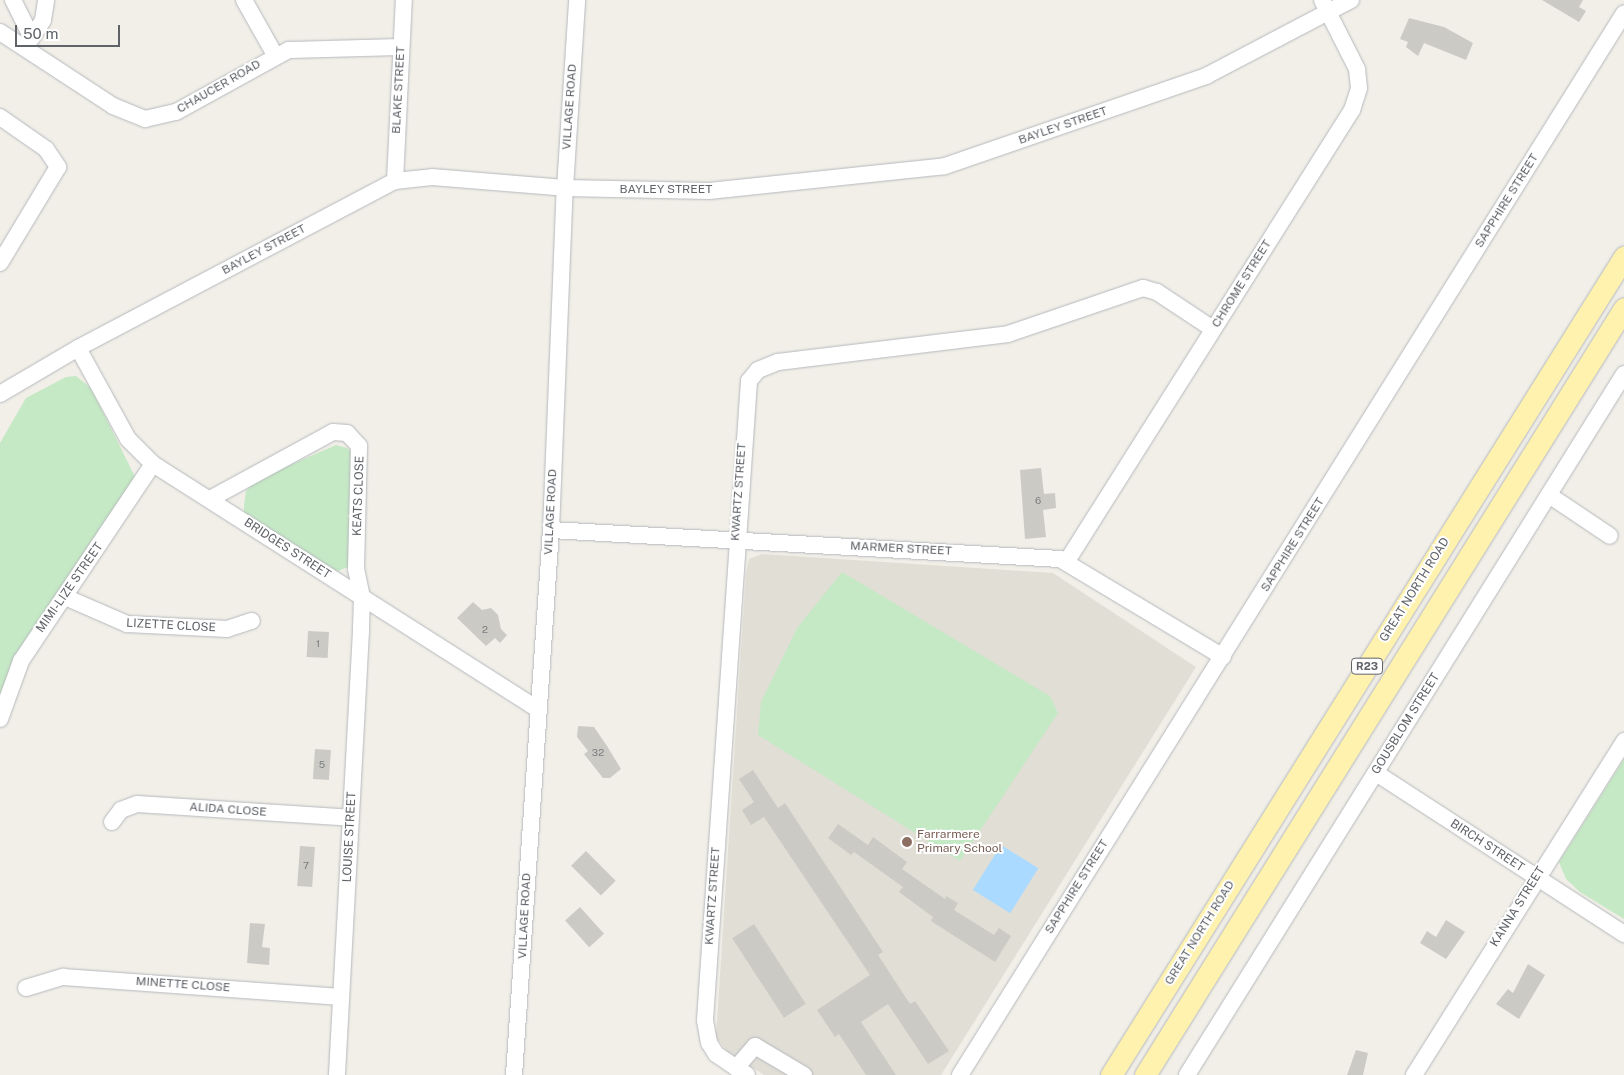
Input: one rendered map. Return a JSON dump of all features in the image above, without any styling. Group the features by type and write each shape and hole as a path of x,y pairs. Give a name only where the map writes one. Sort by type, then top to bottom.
{"main road":[{"name":"GREAT NORTH ROAD","path":"1111,1075 1624,257"},
{"name":"R23","path":"1145,1075 1624,308"},
{"path":"1498,458 1522,472"}],"street":[{"path":"13,0 28,43"},
{"path":"28,43 43,20 46,0"},
{"path":"244,0 275,55"},
{"name":"BLAKE STREET","path":"395,181 404,0"},
{"name":"VILLAGE ROAD","path":"514,1075 519,1023 537,710 551,530 565,188 577,0"},
{"name":"BAYLEY STREET","path":"0,394 78,348 395,181 432,177 565,188 717,191 945,166 1206,76 1325,6 1351,0"},
{"name":"CHROME STREET","path":"1067,561 1357,98 1357,69 1325,6"},
{"name":"SAPPHIRE STREET","path":"960,1075 1624,13"},
{"name":"CHAUCER ROAD","path":"0,32 28,43 113,106 145,118 176,112 275,55 301,47 401,47"},
{"path":"0,117 46,149 58,167 0,263"},
{"name":"KWARTZ STREET","path":"741,1072 716,1054 705,1031 705,1020 735,540 747,389 758,370 770,364 1008,334 1143,288 1157,292 1214,329"},
{"name":"BRIDGES STREET","path":"78,348 128,439 154,464 537,710"},
{"name":"GOUSBLOM STREET","path":"1187,1075 1624,374"},
{"name":"KEATS CLOSE","path":"210,499 332,432 352,436 362,457 356,569 362,598"},
{"name":"MIMI-LIZE STREET","path":"0,719 21,661 154,464"},
{"path":"1549,495 1610,536"},
{"name":"MARMER STREET","path":"551,530 1067,561 1223,657"},
{"name":"LIZETTE CLOSE","path":"64,597 128,624 227,629 252,621"},
{"name":"LOUISE STREET","path":"337,1075 362,598"},
{"name":"KANNA STREET","path":"1414,1075 1624,740"},
{"name":"BIRCH STREET","path":"1376,773 1624,934"},
{"name":"ALIDA CLOSE","path":"112,822 121,810 137,804 351,818"},
{"name":"MINETTE CLOSE","path":"26,988 63,976 341,996"},
{"name":"VILLAGE ROAD","path":"519,1023 522,1075"},
{"path":"741,1072 755,1046 804,1075"}],"shaded area":[{"name":"Farrarmere Primary School","path":"762,554 1053,573 1196,667 941,1075 764,1075 728,1052 716,1037 746,573 749,559"}],"green space":[{"path":"76,376 91,388 137,481 0,709 0,443 26,398 66,377"},
{"path":"336,445 347,448 356,456 348,567 338,571 329,569 244,514 246,491 256,480"},
{"path":"842,572 1050,696 1058,713 960,861 758,735 761,702 797,628"},
{"path":"1624,759 1624,919 1580,892 1566,879 1559,862"}],"water":[{"path":"1001,845 1038,868 1010,913 973,890"}],"building":[{"path":"1542,0 1583,0 1579,7 1586,11 1579,22"},
{"path":"1409,18 1444,27 1473,43 1466,60 1424,43 1418,56 1406,47 1408,42 1400,39"},
{"path":"1041,468 1044,494 1055,493 1056,508 1043,510 1046,537 1025,539 1020,470"},
{"path":"473,602 482,610 491,608 498,615 501,629 507,635 500,643 495,638 486,646 457,618"},
{"path":"308,631 329,632 328,658 307,657"},
{"path":"578,726 594,727 607,746 621,769 610,778 603,778 584,754 588,751 577,737"},
{"path":"315,749 331,750 329,780 313,779"},
{"path":"753,770 778,808 785,803 883,952 878,955 910,1004 915,1001 949,1051 928,1064 888,1004 861,1022 896,1075 866,1075 839,1034 835,1037 817,1010 870,975 764,817 751,825 742,810 754,802 739,779"},
{"path":"838,824 868,845 873,837 907,862 902,869 945,899 946,896 958,903 954,910 994,935 999,928 1011,936 995,962 931,921 933,917 899,892 903,887 854,852 851,855 828,838"},
{"path":"300,846 315,847 312,887 297,886"},
{"path":"586,851 616,881 601,896 571,866"},
{"path":"580,907 604,934 589,947 565,920"},
{"path":"1446,920 1465,932 1446,959 1420,943 1427,931 1436,937"},
{"path":"250,923 265,924 262,947 270,948 269,965 247,963"},
{"path":"754,924 806,1004 784,1018 732,938"},
{"path":"1528,964 1545,975 1519,1019 1496,1004 1508,989 1513,993"},
{"path":"1356,1050 1368,1053 1363,1075 1347,1075"}],"place":[{"name":"Farrarmere Primary School","path":"907,842"}]}
